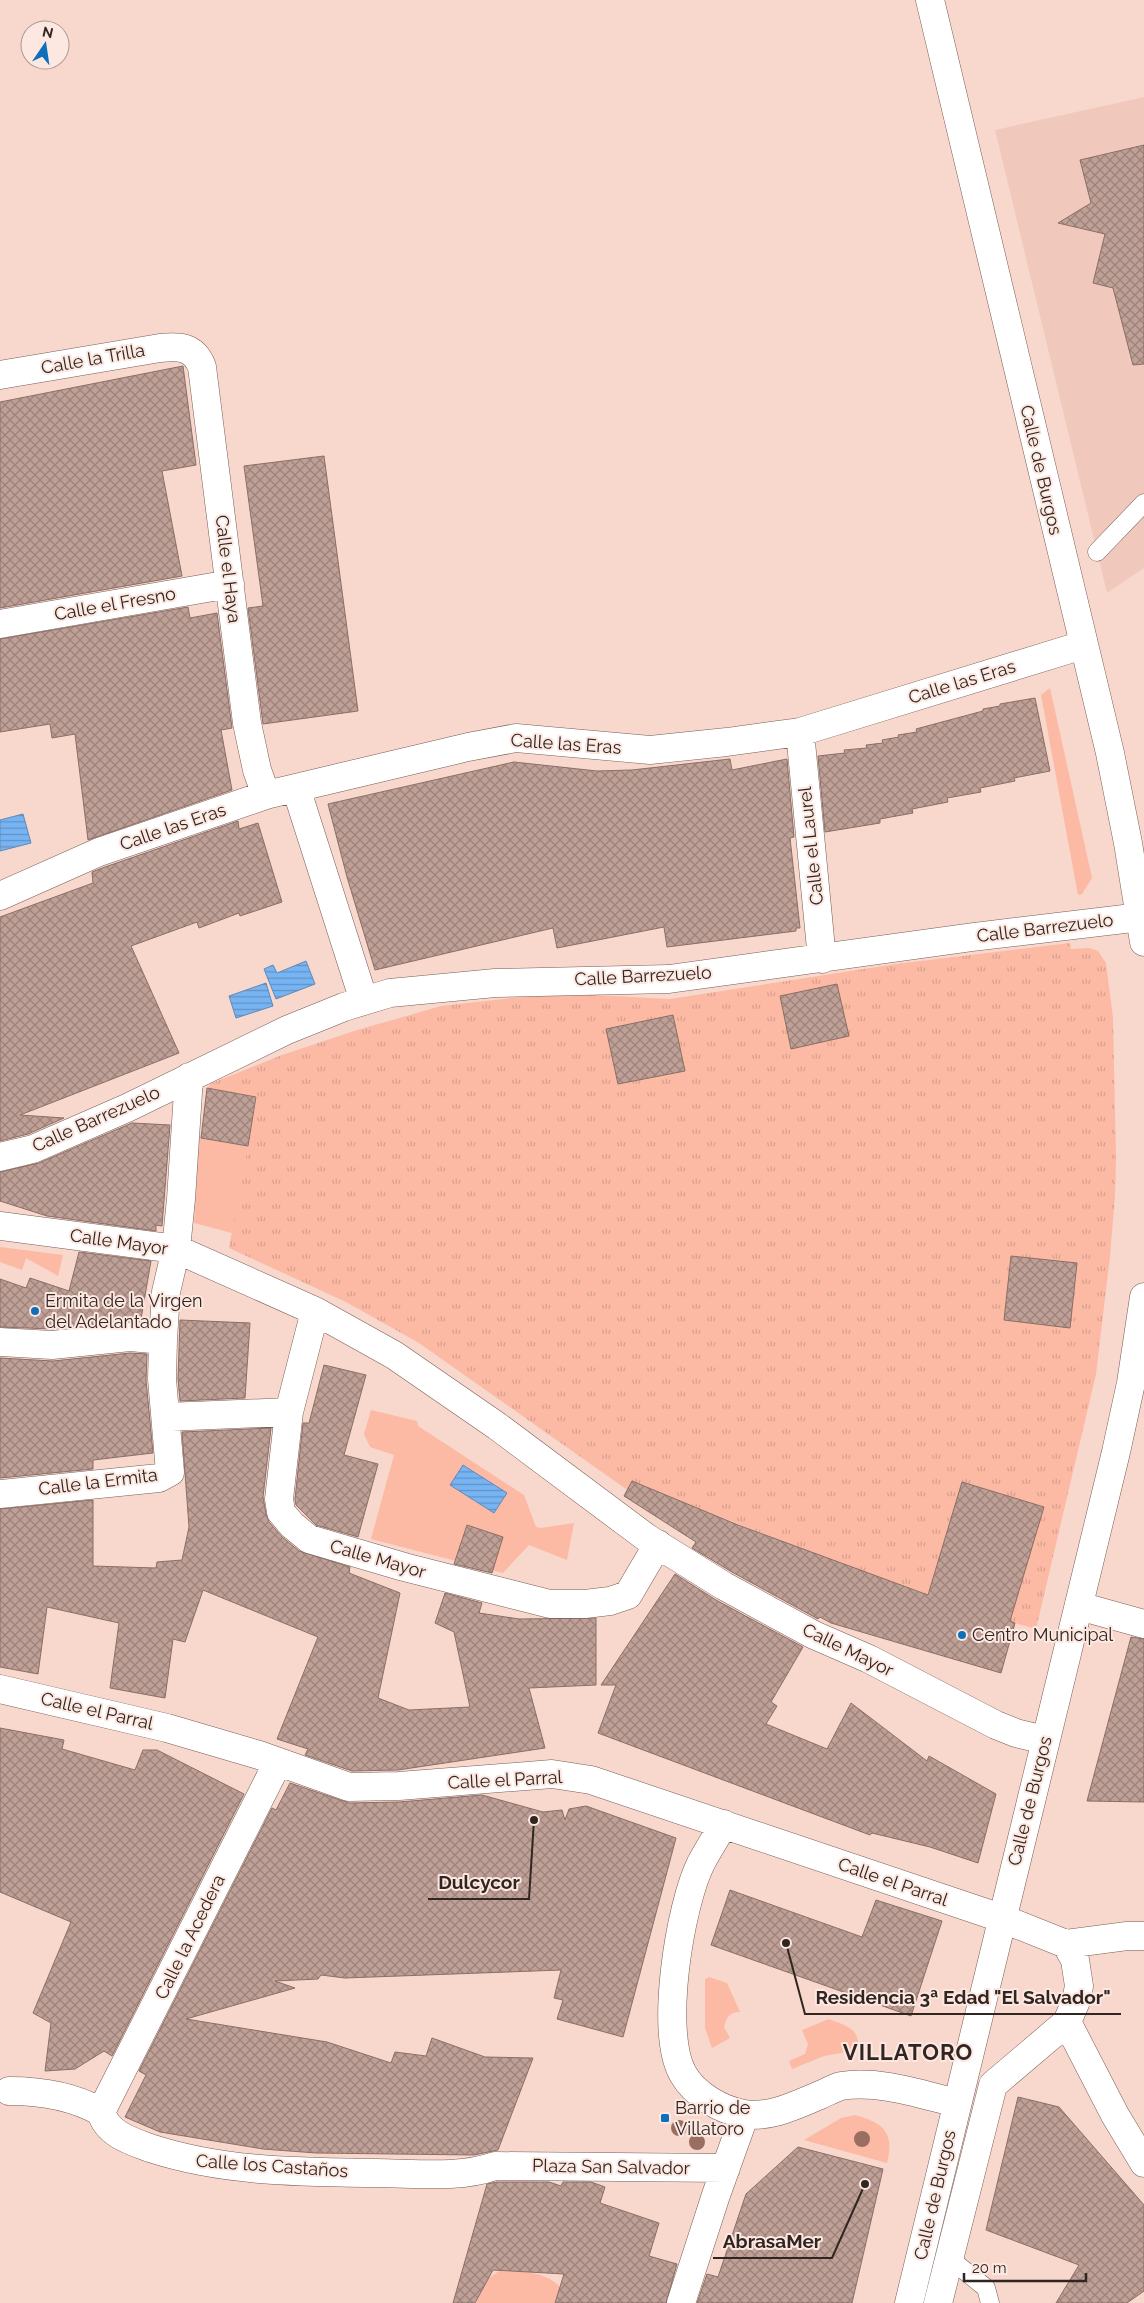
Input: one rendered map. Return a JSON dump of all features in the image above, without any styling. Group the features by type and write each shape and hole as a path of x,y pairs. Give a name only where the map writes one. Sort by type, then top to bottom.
{"street":[{"name":"Calle de Burgos","path":"930,0 1110,753 1143,929"},
{"name":"Calle la Trilla","path":"0,375 160,348 186,348"},
{"name":"Calle el Haya","path":"186,348 196,353 202,367 247,723 257,770 266,795"},
{"name":"Calle el Fresno","path":"0,624 230,584"},
{"name":"Calle las Eras","path":"0,896 99,852 266,795 499,740 538,739 650,750 800,732 1083,645"},
{"name":"Calle el Laurel","path":"800,732 822,959"},
{"path":"296,788 364,1001"},
{"name":"Calle Barrezuelo","path":"0,1157 33,1148 127,1108 287,1030 390,993 495,983 669,979 973,937 1143,929"},
{"name":"Calle Barrezuelo","path":"176,1249 189,1077"},
{"name":"Calle Mayor","path":"0,1226 176,1249 315,1311 394,1355 497,1426 658,1544 724,1586 814,1635 874,1662 996,1725 1016,1733 1045,1740"},
{"name":"Calle la Ermita","path":"0,1494 159,1478 170,1472 162,1379 163,1340 166,1292 176,1249"},
{"name":"Calle de Burgos","path":"909,2303 1001,1918 1079,1606 1131,1383 1144,1297"},
{"name":"Calle Mayor","path":"315,1311 289,1412 279,1499 280,1512 309,1539 404,1567 550,1604 585,1604 610,1601 628,1595 658,1544"},
{"path":"0,1342 52,1344 110,1338 163,1340"},
{"path":"166,1417 289,1412"},
{"path":"1079,1606 1144,1624"},
{"name":"Calle el Parral","path":"0,1689 166,1728 278,1762 349,1787 371,1788 552,1774 609,1784 1001,1918 1066,1944"},
{"name":"Calle la Acedera","path":"101,2112 278,1762"},
{"path":"724,1824 700,1864 677,1950 673,1984 672,2038 683,2074 692,2085 706,2098 723,2108 745,2114 770,2114 839,2086 861,2084 884,2086 957,2103"},
{"path":"1144,1936 1128,1936 1066,1944 1075,1960 1079,1986 1076,2001 1067,2022 1115,2115 1144,2162"},
{"name":"Calle de Burgos","path":"938,2303 993,2085 1067,2022"},
{"name":"Calle los Castaños","path":"9,2091 28,2091 82,2101 101,2112 104,2122 118,2135 181,2158 210,2164 314,2172 432,2173 477,2172 495,2166"},
{"path":"681,2303 745,2114"},
{"name":"Plaza San Salvador","path":"495,2166 726,2168"}],"lane":[{"path":"1097,552 1144,503"},
{"name":"Calle de Burgos","path":"949,2258 986,2288 990,2303"}],"shaded area":[{"path":"1144,97 1144,568 1107,593 995,130"}],"green space":[{"path":"1050,688 1092,878 1082,894 1078,895 1041,695"},
{"path":"1070,943 1071,949 1090,948 1098,951 1106,963 1113,1018 1115,1196 1096,1374 1036,1629 924,1597 925,1593 848,1567 687,1504 675,1530 677,1525 419,1343 346,1302 229,1248 257,1097 208,1088 210,1084 282,1055 354,1031 441,1006 555,993 670,999 896,964"},
{"path":"199,1137 248,1146 232,1233 194,1223"},
{"path":"0,1247 63,1255 58,1276 26,1258 22,1270 0,1262"},
{"path":"371,1410 417,1421 418,1426 524,1495 536,1527 541,1528 574,1523 567,1560 529,1545 503,1573 371,1539 394,1455 370,1447 364,1434"},
{"path":"709,1977 727,1983 740,2012 731,2014 726,2020 724,2027 730,2038 712,2048 705,2028 705,1979"},
{"path":"829,2019 852,2030 857,2037 858,2043 852,2051 824,2056 792,2069 789,2061 805,2054 808,2044 802,2030"},
{"path":"855,2115 880,2126 888,2136 889,2152 887,2163 804,2140 841,2118"},
{"path":"499,2271 532,2273 547,2277 560,2287 555,2303 476,2303 488,2279"}],"water":[{"path":"23,814 31,843 0,851 0,820"},
{"path":"306,961 315,984 276,999 264,969 273,965 277,973"},
{"path":"266,983 273,1006 236,1018 229,996"},
{"path":"463,1465 507,1493 494,1513 450,1485"}],"building":[{"path":"1144,145 1144,364 1133,365 1113,288 1093,283 1105,234 1058,223 1091,203 1080,160"},
{"path":"183,366 196,465 162,471 182,576 0,608 0,402"},
{"path":"324,456 358,711 263,724 248,608 263,606 244,466"},
{"path":"188,607 190,618 217,613 232,728 221,730 232,790 88,840 75,734 52,738 50,724 0,732 0,639"},
{"path":"1035,698 1050,771 1014,778 1015,781 980,788 981,792 947,798 948,802 912,809 913,813 880,819 880,823 825,832 818,756 845,753 844,750 867,748 866,745 883,743 882,740 917,732 916,729 983,711 983,709"},
{"path":"730,759 732,770 787,759 794,837 790,838 800,928 796,928 796,931 667,947 664,927 557,948 553,928 375,970 347,877 328,804 514,762 597,771 632,770"},
{"path":"238,821 239,829 258,823 282,902 240,916 239,913 199,928 197,922 131,946 179,1053 20,1115 64,1118 28,1134 0,1141 0,917 93,883 92,872"},
{"path":"837,984 849,1036 791,1049 780,996"},
{"path":"673,1015 685,1071 618,1084 606,1029"},
{"path":"207,1088 256,1097 248,1146 201,1138"},
{"path":"132,1123 170,1125 162,1226 156,1225 156,1231 47,1216 0,1201 0,1172 39,1163"},
{"path":"79,1252 151,1261 141,1319 149,1319 148,1323 129,1321 52,1329 0,1327 0,1279 26,1288 30,1278 69,1291"},
{"path":"1011,1256 1077,1263 1070,1328 1004,1320"},
{"path":"180,1320 250,1323 245,1398 180,1401 178,1379"},
{"path":"130,1353 147,1354 146,1380 153,1453 93,1460 93,1469 0,1478 0,1358 53,1361"},
{"path":"324,1365 366,1375 344,1455 378,1464 358,1537 316,1525 296,1505 295,1499 303,1423 309,1423"},
{"path":"271,1428 263,1497 269,1522 282,1537 299,1551 350,1567 349,1573 400,1593 378,1698 409,1710 470,1707 454,1632 435,1623 445,1593 482,1603 479,1613 519,1619 596,1618 596,1685 529,1688 545,1748 398,1770 352,1771 305,1755 308,1749 277,1739 318,1637 203,1590 185,1642 173,1639 165,1698 110,1688 119,1623 47,1607 38,1674 0,1667 0,1509 93,1500 93,1566 156,1568 157,1562 182,1560 189,1527 182,1432"},
{"path":"632,1481 738,1525 928,1595 962,1482 1044,1507 1010,1621 1015,1623 1001,1673 831,1623 820,1617 818,1619 692,1548 696,1542 624,1496"},
{"path":"467,1525 503,1537 492,1573 454,1564"},
{"path":"675,1574 716,1600 803,1647 771,1702 777,1706 766,1724 827,1749 851,1703 927,1761 929,1756 996,1794 978,1863 930,1847 872,1833 870,1835 598,1733 616,1685 601,1685"},
{"path":"1131,1637 1144,1639 1144,1802 1087,1801"},
{"path":"0,1728 64,1740 62,1749 135,1770 143,1750 157,1750 244,1794 112,2056 104,2051 75,2069 45,2071 51,2023 33,2013 71,1922 0,1892"},
{"path":"290,1783 349,1803 399,1802 482,1795 543,1812 562,1810 565,1820 569,1809 586,1806 676,1838 623,2037 557,2019 563,2000 554,1998 561,1970 345,1978 321,1975 318,1979 275,1981 295,1988 186,2019 327,2042 391,2063 395,2052 426,2056 432,2038 485,2057 533,2058 498,2150 474,2155 316,2153 263,2149 160,2132 125,2117 146,2075 139,2071 272,1808 276,1810"},
{"path":"730,1890 862,1937 876,1900 942,1921 911,2016 711,1945"},
{"path":"1018,2097 1059,2107 1144,2205 1144,2291 1127,2303 1056,2303 1079,2265 986,2230"},
{"path":"798,2147 883,2169 852,2303 697,2303 707,2274 718,2277 746,2194"},
{"path":"497,2182 549,2182 561,2186 563,2182 591,2182 605,2187 600,2203 659,2223 649,2256 677,2264 666,2303 555,2303 564,2274 493,2270 475,2303 453,2303 487,2184"}],"place":[{"name":"Ermita de la Virgen del Adelantado","path":"35,1311"},
{"name":"Centro Municipal","path":"962,1635"},
{"name":"Dulcycor","path":"534,1820"},
{"name":"Residencia 3ª Edad \"El Salvador\"","path":"786,1943"},
{"name":"Barrio de Villatoro","path":"665,2118"},
{"name":"AbrasaMer","path":"865,2184"}],"district":[{"name":"VILLATORO","path":"908,2052"}]}
